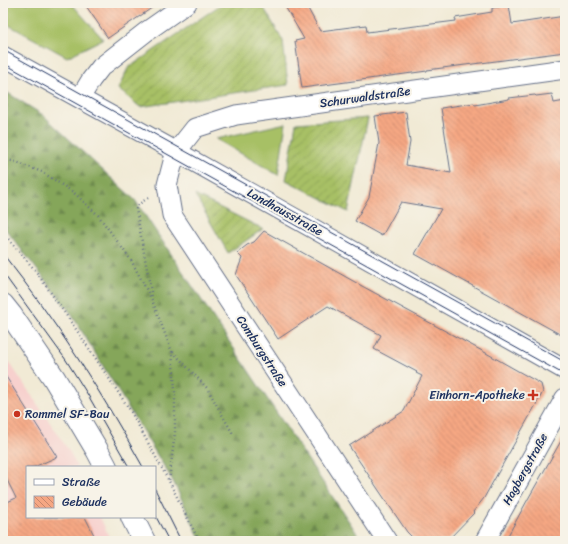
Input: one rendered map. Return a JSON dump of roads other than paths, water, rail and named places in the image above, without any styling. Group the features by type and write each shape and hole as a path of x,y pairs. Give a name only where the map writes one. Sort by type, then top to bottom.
{"street":[{"path":"80,98 101,67 147,31 187,3"},
{"name":"Landhausstraße","path":"3,56 565,370"},
{"name":"Schurwaldstraße","path":"177,152 195,128 236,116 565,69"},
{"name":"Comburgstraße","path":"177,152 167,186 172,215 387,541"},
{"path":"3,305 54,378 105,466"},
{"name":"Hagbergstraße","path":"485,541 565,398"},
{"path":"132,518 144,541"}],"tram line":[{"path":"3,50 565,362"},
{"path":"3,63 565,375"},
{"path":"3,254 23,279 78,358 142,466"},
{"path":"3,273 66,360 128,466"},
{"path":"156,491 181,541"},
{"path":"156,517 169,541"}],"place":[{"name":"Einhorn-Apotheke","path":"533,395"},
{"name":"Rommel SF-Bau","path":"17,414"}]}
